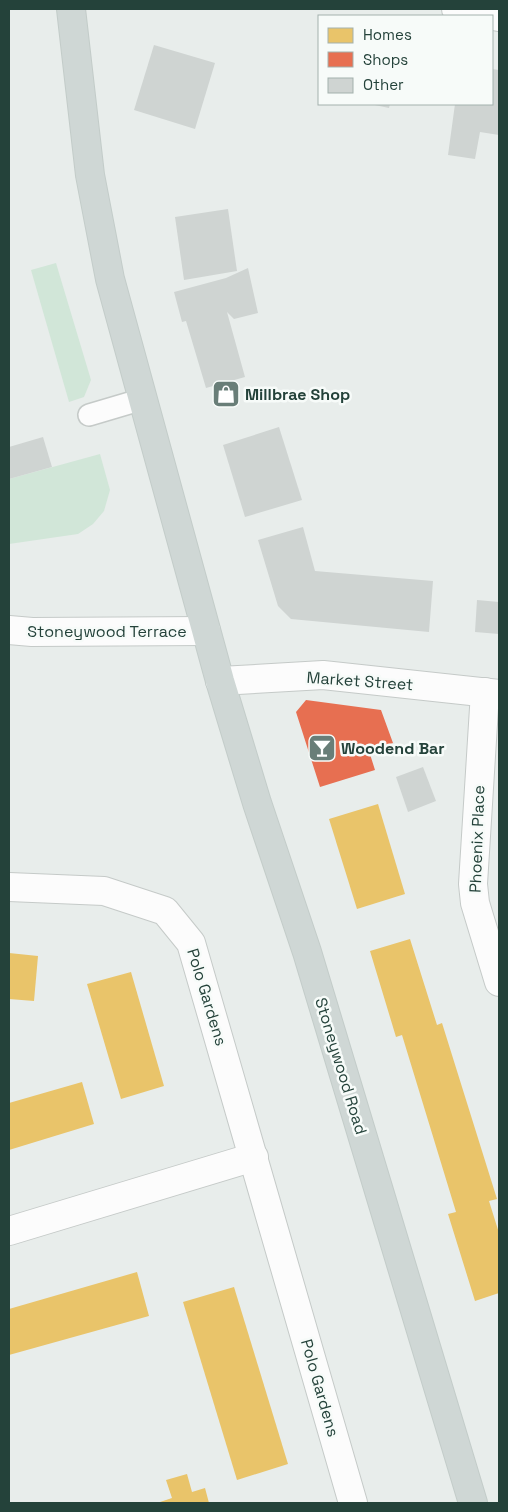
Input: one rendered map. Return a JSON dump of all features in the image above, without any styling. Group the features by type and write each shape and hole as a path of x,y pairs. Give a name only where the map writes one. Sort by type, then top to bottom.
{"main road":[{"name":"Stoneywood Road","path":"71,9 90,175 110,279 220,681 257,803 307,952 473,1503"}],"street":[{"path":"456,9 488,15"},
{"name":"Stoneywood Terrace","path":"9,630 32,632 206,631"},
{"name":"Market Street","path":"220,681 323,675 492,693"},
{"name":"Phoenix Place","path":"492,693 473,884 475,903 499,982"},
{"name":"Polo Gardens","path":"9,887 104,891 165,911 192,943 353,1503"},
{"path":"9,1231 254,1157"}],"lane":[{"path":"89,415 143,399"}],"green space":[{"path":"56,263 91,380 84,397 69,402 31,270"},
{"path":"100,454 110,490 104,511 93,524 78,534 9,544 9,479"}],"building: Homes":[{"path":"378,804 405,894 357,909 329,819"},
{"path":"410,939 437,1025 442,1023 497,1199 489,1201 499,1233 499,1293 475,1301 448,1214 456,1212 402,1035 396,1037 370,951"},
{"path":"9,953 38,956 34,1001 9,999"},
{"path":"131,972 164,1086 121,1099 87,984"},
{"path":"82,1082 94,1124 9,1150 9,1103"},
{"path":"137,1272 149,1316 9,1355 9,1309"},
{"path":"234,1287 288,1464 237,1480 183,1302"},
{"path":"187,1474 192,1492 205,1488 209,1503 157,1503 172,1498 166,1480"}],"building: Shops":[{"path":"306,700 381,710 393,743 369,751 375,770 320,787 296,712"}],"building: Other":[{"path":"154,45 215,63 195,129 134,110"},
{"path":"493,69 499,70 499,135 480,132 475,159 448,155 455,105 493,105"},
{"path":"375,105 390,105 389,108"},
{"path":"228,209 237,271 184,280 175,217"},
{"path":"248,268 258,313 234,319 227,312 245,377 206,388 186,321 182,322 174,292 226,278"},
{"path":"279,427 302,500 245,517 223,445"},
{"path":"43,437 52,467 9,479 9,447"},
{"path":"303,527 315,571 433,581 429,632 291,619 278,606 258,540"},
{"path":"477,600 499,602 499,634 475,632"},
{"path":"423,767 436,801 408,812 396,777"}],"place":[{"name":"Millbrae Shop","path":"226,394"},
{"name":"Woodend Bar","path":"322,748"}]}
